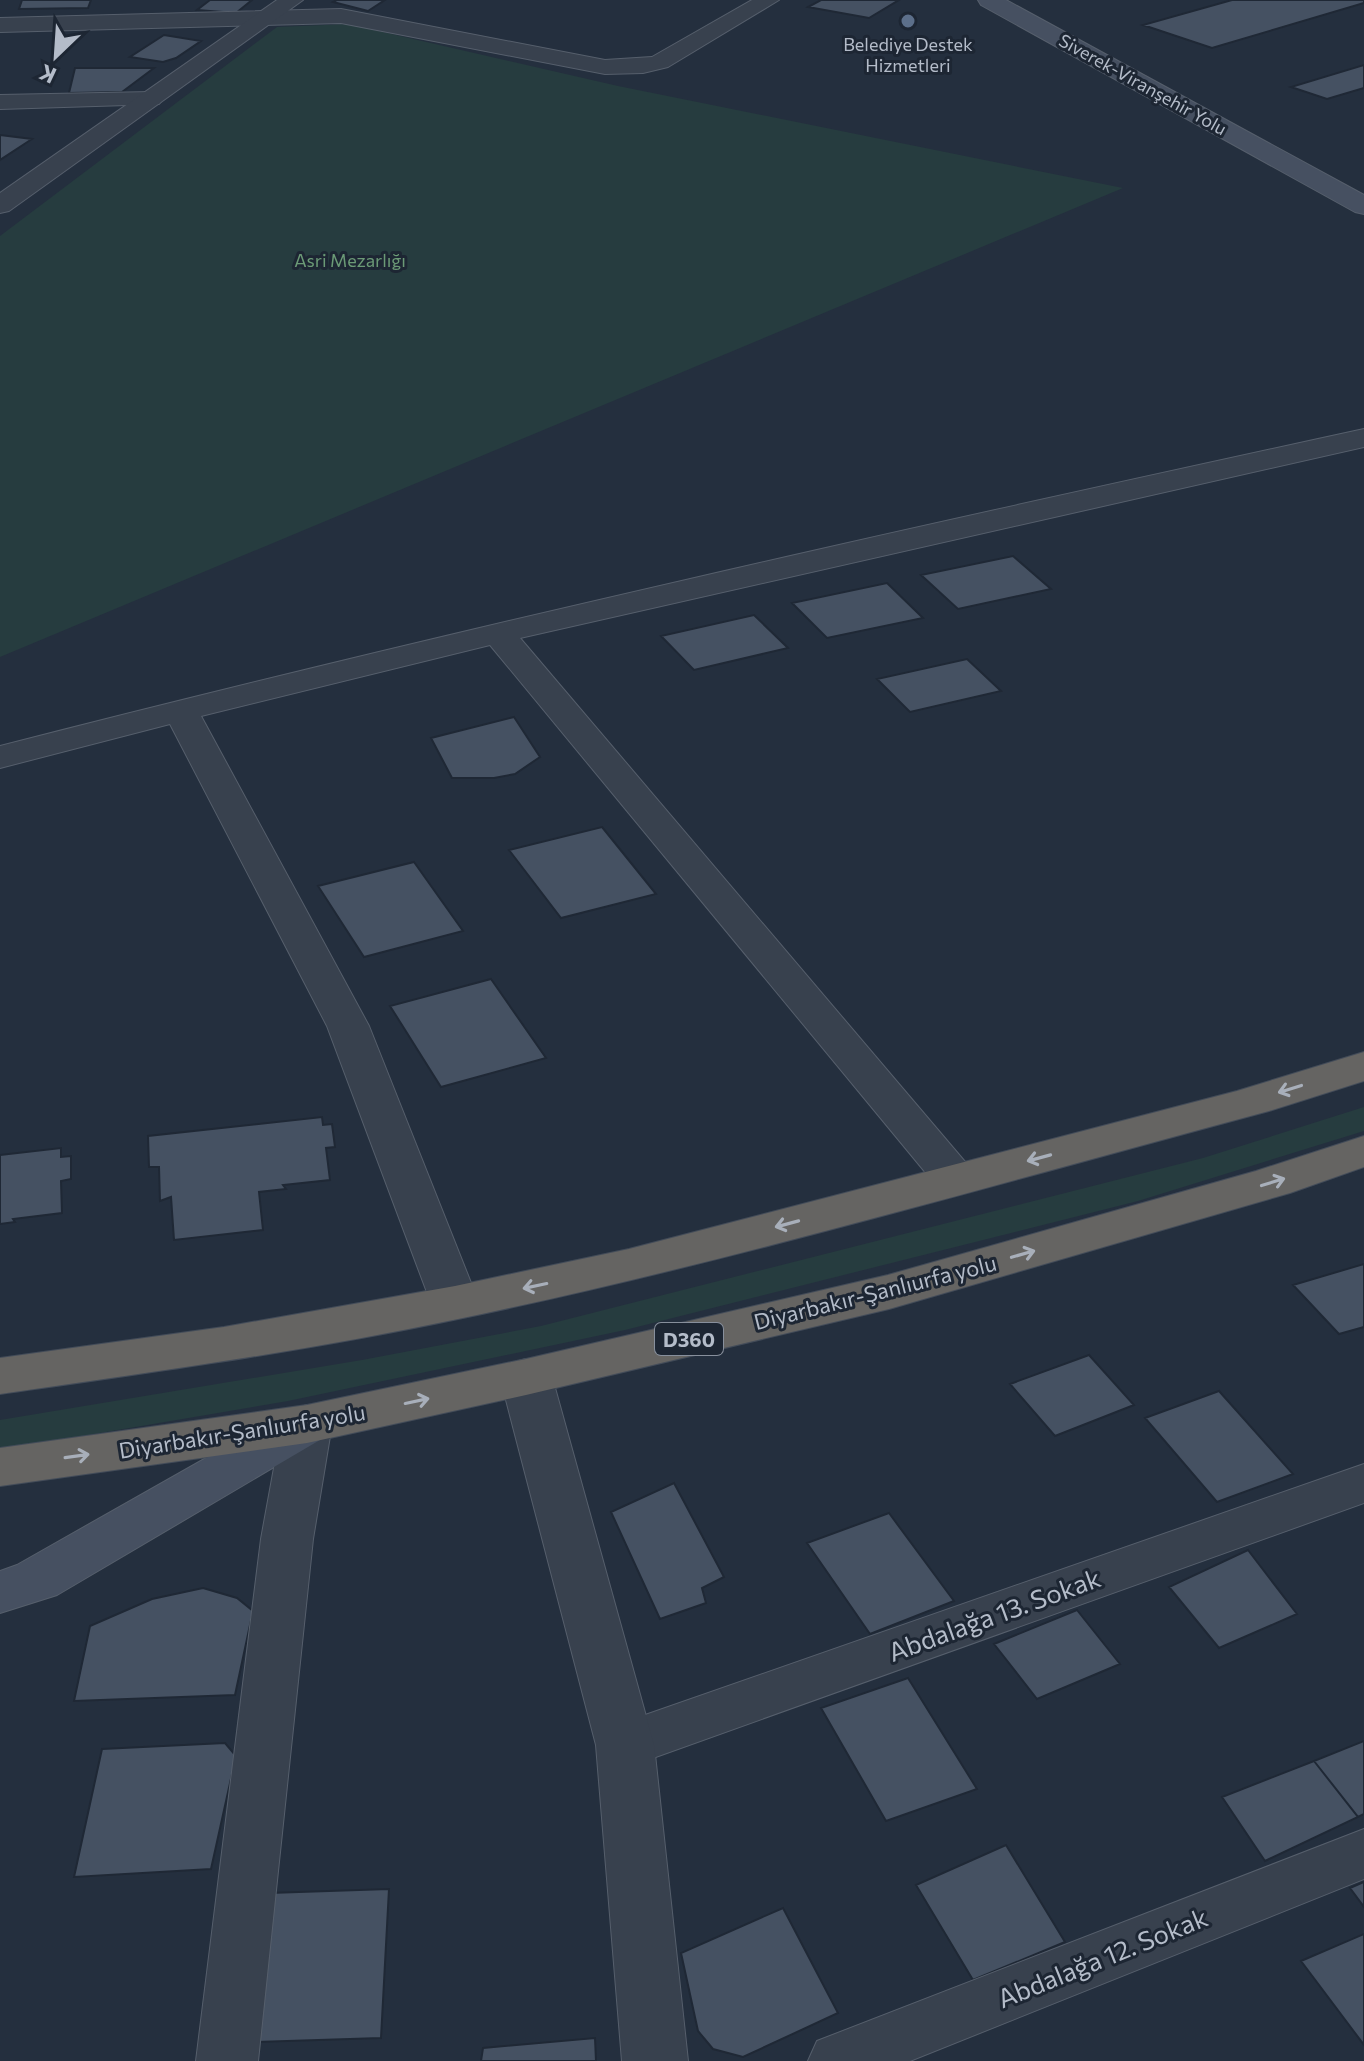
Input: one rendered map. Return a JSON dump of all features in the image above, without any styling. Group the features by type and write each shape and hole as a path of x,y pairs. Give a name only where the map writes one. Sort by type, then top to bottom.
{"highway":[{"path":"0,1376 224,1344 455,1303 629,1265 1253,1101 1364,1066"},
{"name":"Diyarbakır-Şanlıurfa yolu","path":"0,1467 307,1424 526,1377 889,1292 1273,1182 1364,1151"}],"main road":[{"name":"Siverek-Viranşehir Yolu","path":"989,0 1364,203"},
{"path":"0,1592 37,1580 307,1424"}],"street":[{"path":"80,24 116,0"},
{"path":"0,205 292,0"},
{"path":"0,25 341,16 605,67 626,67 660,62 768,0"},
{"path":"0,102 151,99"},
{"path":"0,757 180,710 944,529 1364,438"},
{"path":"499,634 956,1180"},
{"path":"180,710 348,1026 455,1303"},
{"path":"526,1377 625,1745 655,2061"},
{"path":"227,2061 285,1554 307,1424"},
{"name":"Abdalağa 13. Sokak","path":"625,1745 1364,1483"},
{"name":"Abdalağa 12. Sokak","path":"873,2055 1364,1853"}],"green space":[{"name":"Asri Mezarlığı","path":"348,24 618,86 1123,188 0,657 0,236 277,27"},
{"path":"1364,1107 1364,1131 1138,1201 625,1330 288,1401 0,1450 0,1420 362,1360 541,1326 1203,1158"}],"building":[{"path":"22,0 91,0 88,8 19,9"},
{"path":"210,0 252,0 236,13 197,10"},
{"path":"385,0 368,11 333,2"},
{"path":"821,0 899,0 869,18 808,7"},
{"path":"1232,0 1364,0 1364,3 1212,48 1143,25"},
{"path":"164,35 201,41 176,58 163,62 130,57"},
{"path":"1364,65 1364,88 1327,99 1291,87"},
{"path":"75,68 154,68 122,92 69,93"},
{"path":"0,135 32,139 0,160"},
{"path":"1013,556 1051,589 958,609 921,575"},
{"path":"887,583 923,618 827,638 792,603"},
{"path":"754,615 788,648 694,670 661,636"},
{"path":"967,659 1001,691 910,712 877,679"},
{"path":"514,717 540,757 515,774 494,778 452,778 431,738"},
{"path":"602,827 656,894 561,918 509,850"},
{"path":"414,862 463,931 364,957 318,886"},
{"path":"491,979 546,1058 441,1087 390,1006"},
{"path":"322,1117 323,1125 332,1124 335,1147 326,1148 330,1180 283,1185 286,1189 259,1192 263,1230 174,1240 171,1197 160,1201 159,1167 149,1167 148,1136"},
{"path":"61,1148 61,1157 71,1156 71,1179 61,1181 62,1213 13,1219 15,1222 0,1224 0,1155"},
{"path":"1364,1264 1364,1327 1339,1334 1293,1285"},
{"path":"1089,1355 1134,1405 1055,1436 1010,1384"},
{"path":"1219,1391 1293,1474 1217,1502 1145,1418"},
{"path":"674,1483 724,1577 702,1588 706,1603 660,1619 611,1512"},
{"path":"889,1513 954,1601 870,1634 807,1543"},
{"path":"1248,1550 1297,1614 1219,1648 1169,1587"},
{"path":"203,1588 237,1598 253,1611 235,1695 74,1701 90,1626 152,1599"},
{"path":"1077,1610 1120,1664 1037,1699 994,1644"},
{"path":"908,1678 977,1789 886,1821 821,1708"},
{"path":"1364,1741 1364,1814 1358,1817 1314,1761"},
{"path":"225,1743 236,1756 211,1869 74,1877 102,1749"},
{"path":"1314,1761 1358,1817 1265,1861 1222,1797"},
{"path":"1006,1845 1065,1942 973,1980 916,1885"},
{"path":"1364,1882 1364,1907 1350,1888"},
{"path":"389,1889 381,2038 256,2042 269,1893"},
{"path":"783,1908 838,2013 743,2057 713,2049 698,2031 681,1953"},
{"path":"1364,1934 1364,2045 1301,1961"},
{"path":"595,2038 596,2061 481,2061 483,2048"}],"place":[{"name":"Belediye Destek Hizmetleri","path":"908,21"}]}
